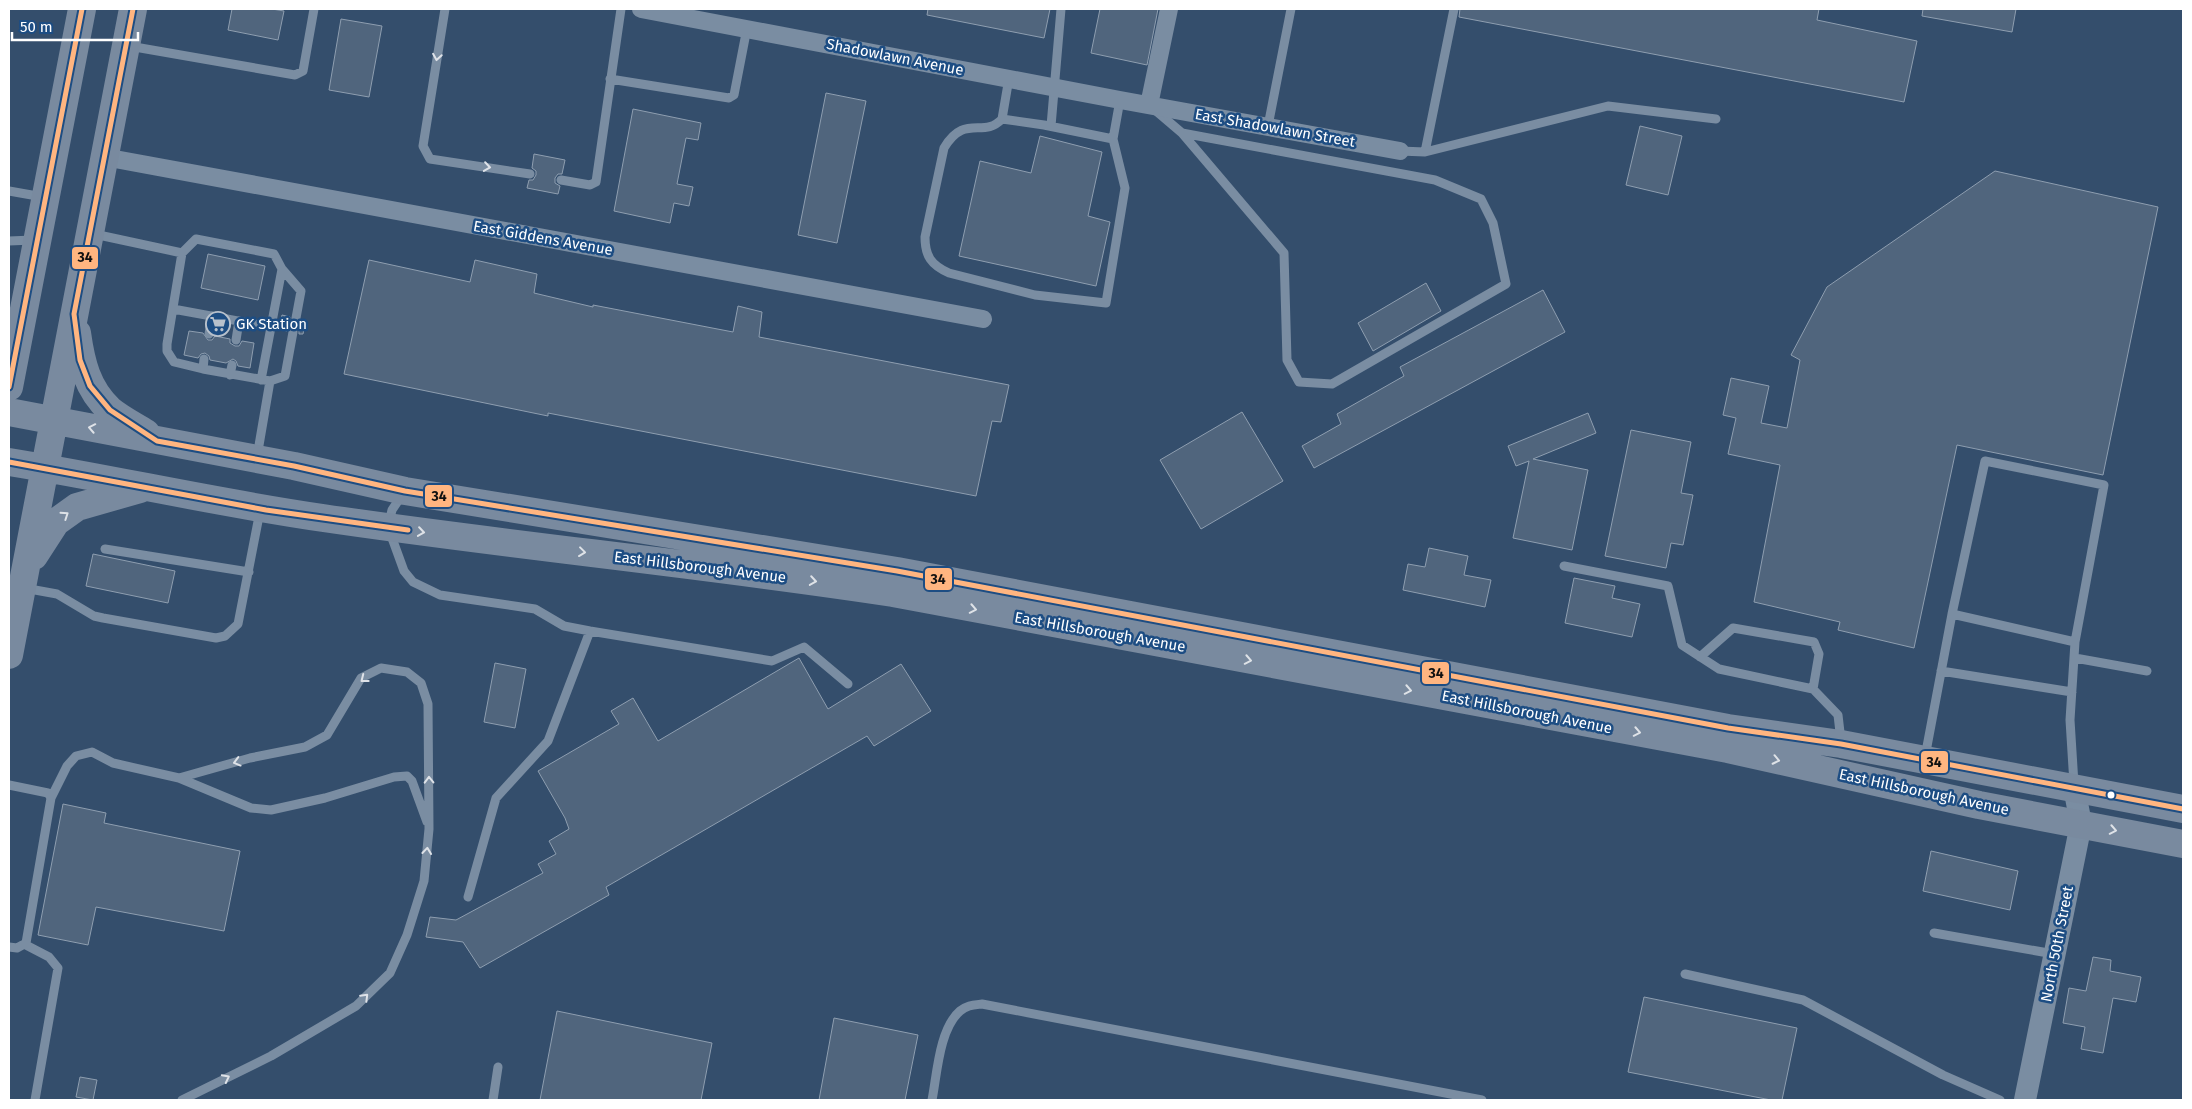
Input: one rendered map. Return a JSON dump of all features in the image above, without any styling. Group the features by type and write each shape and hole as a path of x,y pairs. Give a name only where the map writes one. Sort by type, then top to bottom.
{"main road":[{"path":"9,386 18,316 37,240 82,9"},
{"path":"9,655 133,9"},
{"path":"74,314 80,360 90,386 110,410 158,441"},
{"name":"East Hillsborough Avenue","path":"9,412 256,459 406,491 897,571 1728,728 1841,744 2183,809"},
{"name":"East Hillsborough Avenue","path":"9,462 261,509 388,528 771,575 893,593 1728,749 1978,805 2183,844"},
{"path":"24,578 56,522 77,507 146,487"}],"street":[{"name":"Shadowlawn Avenue","path":"641,9 1149,105"},
{"path":"1149,105 1169,9"},
{"name":"East Shadowlawn Street","path":"1149,105 1400,150"},
{"name":"East Giddens Avenue","path":"104,157 983,319"},
{"name":"North 50th Street","path":"2025,1100 2081,824 2074,787"}],"lane":[{"path":"126,45 295,75 303,71 314,9"},
{"path":"445,9 423,146 430,159 530,174"},
{"path":"561,180 590,185 596,182 620,9"},
{"path":"1052,126 1061,9"},
{"path":"1268,126 1291,9"},
{"path":"1425,152 1454,9"},
{"path":"610,78 729,98 734,95 747,28"},
{"path":"1009,78 1002,119 993,126 959,130 944,148 926,237 926,252 928,259 933,264 949,273 1057,299 1106,303 1125,188 1113,139 1120,100"},
{"path":"1149,105 1182,132 1284,253 1287,360 1299,382 1332,384 1506,284 1493,223 1481,199 1435,180 1182,132"},
{"path":"1400,150 1425,152 1608,106 1716,119"},
{"path":"1002,119 1052,126 1113,139"},
{"path":"9,191 45,198"},
{"path":"90,232 182,253"},
{"path":"293,332 285,376 266,381 180,365 170,357 167,344 182,253 196,239 274,254 282,269 302,291 296,318"},
{"path":"9,241 37,240"},
{"path":"256,459 271,327 282,269"},
{"path":"173,308 271,327"},
{"path":"209,334 212,316"},
{"path":"236,340 239,321"},
{"path":"203,369 204,359"},
{"path":"230,375 232,365"},
{"path":"1924,760 1952,614 1985,461 2104,485 2075,642 2070,720 2074,787"},
{"path":"406,491 392,510 388,528 404,571 413,582 440,595 535,609 564,626 772,661 804,647 848,684"},
{"path":"24,578 57,594 88,613 103,618 216,638 226,636 238,624 261,509"},
{"path":"105,549 249,572"},
{"path":"1564,566 1668,586 1682,646 1718,669 1813,689 1838,715 1841,744"},
{"path":"1952,614 2075,642"},
{"path":"1700,657 1733,628 1814,642 1818,654 1813,689"},
{"path":"468,897 496,798 548,741 590,631"},
{"path":"2075,658 2147,671"},
{"path":"179,778 250,758 305,747 327,735 361,678 381,668 407,672 421,683 428,704 430,829 424,881 407,935 390,973 356,1006 271,1056 182,1100"},
{"path":"1941,671 2072,692"},
{"path":"9,947 17,948 24,944 31,919 51,798 66,766 76,756 92,752 113,763 179,778 251,808 271,810 326,798 394,777 407,776 412,781 430,829"},
{"path":"9,785 48,793 51,798"},
{"path":"1934,934 2055,954"},
{"path":"24,944 50,957 58,968 36,1100"},
{"path":"1685,974 1802,1000 1943,1075 2000,1100"},
{"path":"932,1100 943,1040 951,1022 964,1008 982,1004 1482,1100"},
{"path":"493,1100 498,1067"}],"building":[{"path":"232,9 272,9 284,11 278,40 228,30"},
{"path":"928,9 1050,9 1044,38 927,15"},
{"path":"1100,9 1158,9 1147,65 1091,53"},
{"path":"1460,9 1819,9 1817,20 1917,41 1904,102 1459,17"},
{"path":"1923,9 2016,9 2012,32 1922,16"},
{"path":"341,19 382,26 369,97 329,90"},
{"path":"826,93 866,101 837,243 798,235"},
{"path":"633,109 701,123 698,140 686,138 677,184 693,187 689,206 674,203 670,223 614,211"},
{"path":"1640,126 1682,136 1668,195 1626,185"},
{"path":"1040,136 1102,152 1088,216 1110,222 1096,286 959,256 980,161 1031,173"},
{"path":"534,154 565,160 562,174 558,174 555,178 555,183 560,186 558,194 527,188 529,180 533,180 536,175 536,171 532,168"},
{"path":"1995,171 2158,207 2103,475 1957,445 1914,648 1838,630 1840,622 1754,602 1780,465 1728,454 1736,418 1723,415 1731,378 1769,386 1761,423 1787,428 1800,360 1791,355 1827,287"},
{"path":"208,254 265,266 258,300 201,288"},
{"path":"369,260 470,282 475,260 537,274 534,293 593,307 593,305 733,332 738,306 762,312 759,337 1009,385 1001,422 992,421 976,496 548,413 548,416 344,374"},
{"path":"1426,283 1441,311 1373,351 1358,323"},
{"path":"1543,290 1565,332 1314,468 1302,446 1341,424 1337,414 1404,376 1400,367"},
{"path":"282,315 290,317 290,321 294,324 299,324 302,320 306,320 303,334 299,334 299,329 295,326 290,326 287,331 279,329"},
{"path":"189,331 203,333 208,340 212,340 215,336 230,339 230,343 235,346 239,346 242,341 254,343 250,368 238,366 233,359 226,363 210,360 209,356 205,353 201,354 198,358 184,355"},
{"path":"1242,412 1283,481 1201,529 1160,460"},
{"path":"1588,413 1596,433 1533,459 1588,470 1572,550 1513,538 1529,461 1516,466 1508,446"},
{"path":"1631,430 1691,442 1681,493 1693,495 1683,545 1671,543 1666,568 1605,556"},
{"path":"1429,548 1468,556 1464,575 1491,580 1485,607 1403,590 1408,564 1425,567"},
{"path":"93,554 175,571 168,603 86,586"},
{"path":"1574,578 1615,586 1612,598 1640,604 1632,637 1565,623"},
{"path":"799,658 828,709 901,664 931,711 874,746 867,736 606,887 609,895 480,968 463,942 426,937 430,917 456,920 543,873 538,864 556,854 549,841 569,829 565,818 538,771 619,724 611,711 633,698 658,741"},
{"path":"495,663 526,669 515,728 484,722"},
{"path":"63,804 106,813 104,823 240,851 224,931 96,907 88,945 38,935"},
{"path":"1931,851 2018,871 2010,910 1923,891"},
{"path":"2093,957 2111,960 2110,971 2141,977 2136,1002 2113,998 2103,1053 2081,1049 2085,1027 2063,1023 2069,988 2086,991"},
{"path":"1644,997 1797,1028 1782,1100 1771,1100 1628,1072"},
{"path":"557,1011 712,1043 701,1100 540,1100"},
{"path":"834,1018 918,1035 905,1100 819,1100"},
{"path":"80,1077 97,1080 93,1100 76,1097"}],"transit line":[{"name":"34","path":"9,387 82,9"},
{"name":"34","path":"133,9 74,314 80,360 90,386 110,410 157,441 294,466 405,491 897,571 1728,728 1841,744 2183,809"},
{"name":"34","path":"9,462 266,510 408,530"}],"place":[{"name":"GK Station","path":"218,324"}]}
